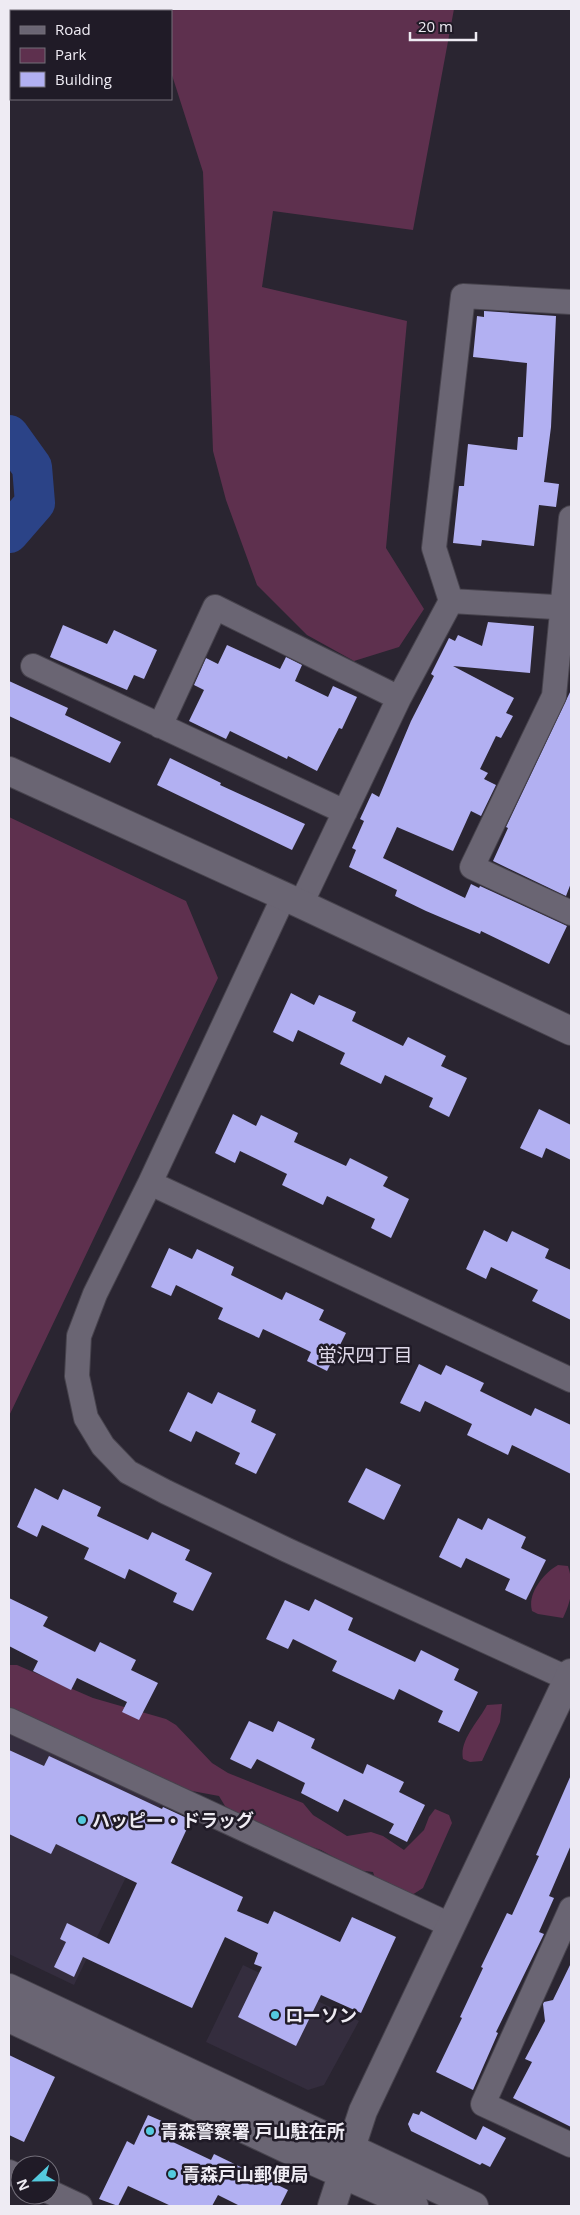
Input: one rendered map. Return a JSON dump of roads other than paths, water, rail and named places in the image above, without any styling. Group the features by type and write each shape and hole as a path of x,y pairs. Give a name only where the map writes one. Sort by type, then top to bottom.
{"street":[{"path":"332,2206 364,2111 450,1925 570,1676 296,1554 128,1472 103,1446 86,1418 77,1376 79,1336 95,1294 292,900 345,812 399,698 451,601 434,548 463,296 571,302"},
{"path":"571,518 567,607 554,696 472,867 571,914"},
{"path":"451,601 567,607"},
{"path":"160,726 215,608 399,698"},
{"path":"33,666 345,812"},
{"path":"9,771 292,900 571,1032"},
{"path":"150,1183 571,1380"},
{"path":"9,1720 450,1925"},
{"path":"571,1909 483,2104 571,2145"},
{"path":"9,1988 474,2206"},
{"path":"9,2018 414,2206"},
{"path":"60,2197 80,2206"}],"waterway":[{"path":"9,435 32,467 35,503 9,533"}],"place":[{"name":"ハッピー・ドラッグ","path":"82,1820"},
{"name":"ローソン","path":"275,2015"},
{"name":"青森警察署 戸山駐在所","path":"150,2131"},
{"name":"青森戸山郵便局","path":"172,2174"}],"district":[{"name":"蛍沢四丁目","path":"365,1355"}]}
